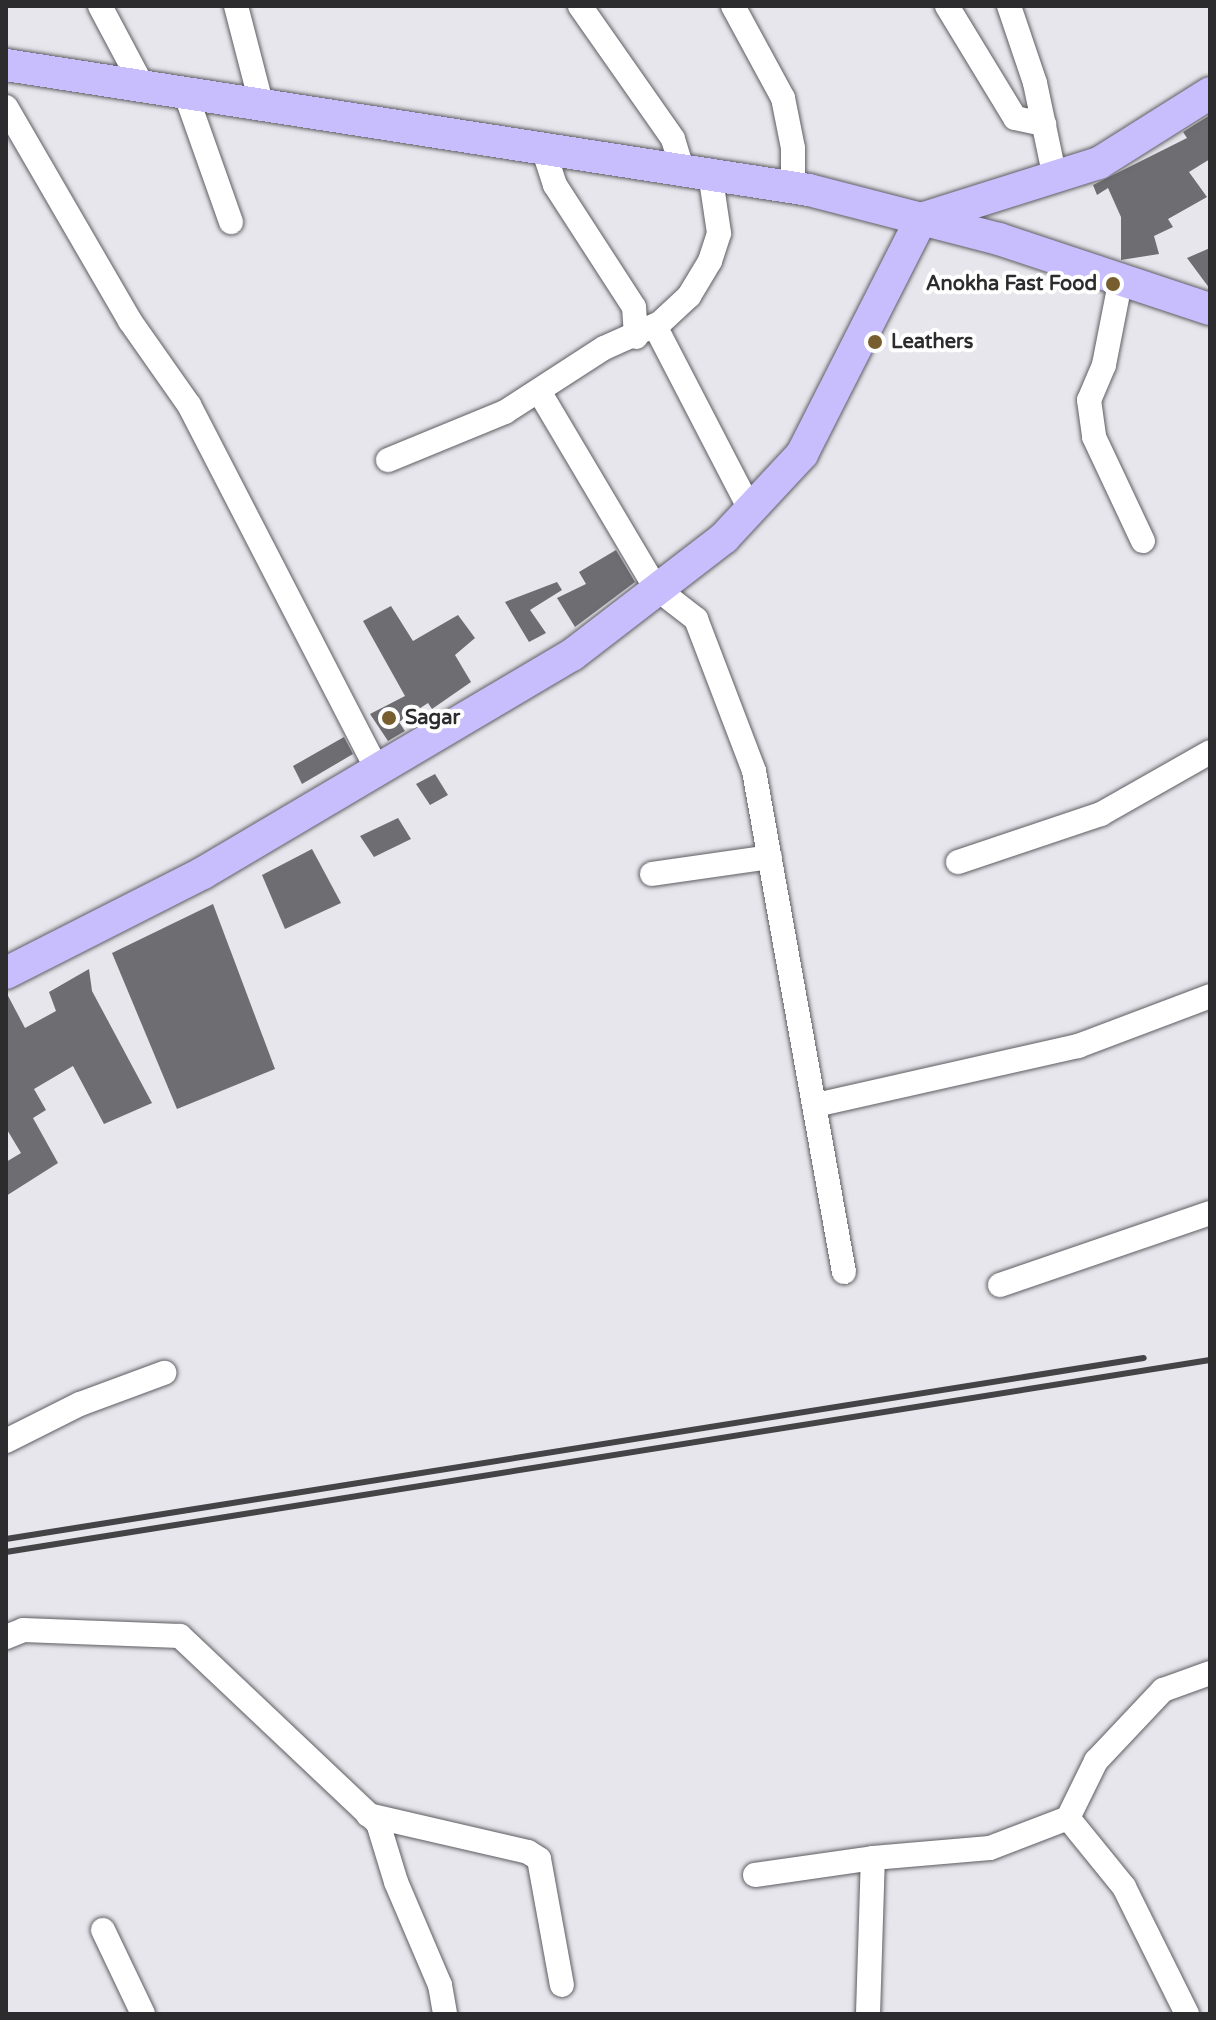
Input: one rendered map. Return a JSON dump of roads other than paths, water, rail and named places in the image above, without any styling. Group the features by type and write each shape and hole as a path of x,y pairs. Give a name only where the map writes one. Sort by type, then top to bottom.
{"main road":[{"path":"6,65 542,145 793,187 921,219 1121,278 1210,309"},
{"path":"6,973 203,873 572,655 724,538 802,454 921,219 1099,163 1210,93"},
{"path":"6,962 204,860 371,757 468,703 490,705"},
{"path":"6,988 216,883 480,726 490,705"}],"street":[{"path":"100,6 142,85"},
{"path":"236,6 261,103"},
{"path":"388,460 540,393 604,348 645,331 689,296 710,261 719,233 696,171 580,6"},
{"path":"733,6 783,98 793,148 793,187"},
{"path":"947,6 1015,118 1044,124"},
{"path":"1009,6 1044,124 1055,178"},
{"path":"185,92 231,222"},
{"path":"6,107 130,321 189,405 371,757"},
{"path":"542,145 555,185 577,224 634,307 645,331 750,509"},
{"path":"1121,278 1104,365 1089,400 1094,437 1143,541"},
{"path":"540,393 656,588 696,619 724,704 754,771 778,921 816,1105 844,1272"},
{"path":"958,862 1101,814 1210,752"},
{"path":"652,874 770,857"},
{"path":"816,1105 1078,1046 1210,996"},
{"path":"1000,1285 1210,1213"},
{"path":"6,1441 67,1409 164,1373"},
{"path":"6,1637 23,1630 180,1636 378,1823 396,1882 440,1985 445,2014"},
{"path":"755,1875 873,1858 990,1848 1068,1818 1096,1761 1163,1690 1210,1673"},
{"path":"368,1815 528,1852 539,1859 562,1985"},
{"path":"1068,1818 1124,1887 1187,2014"},
{"path":"868,2014 873,1858"},
{"path":"103,1930 143,2014"}],"railway":[{"path":"6,1539 1144,1358"},
{"path":"6,1552 1210,1360"}],"place":[{"name":"Anokha Fast Food","path":"1113,284"},
{"name":"Leathers","path":"875,342"},
{"name":"Sagar","path":"389,718"}]}
